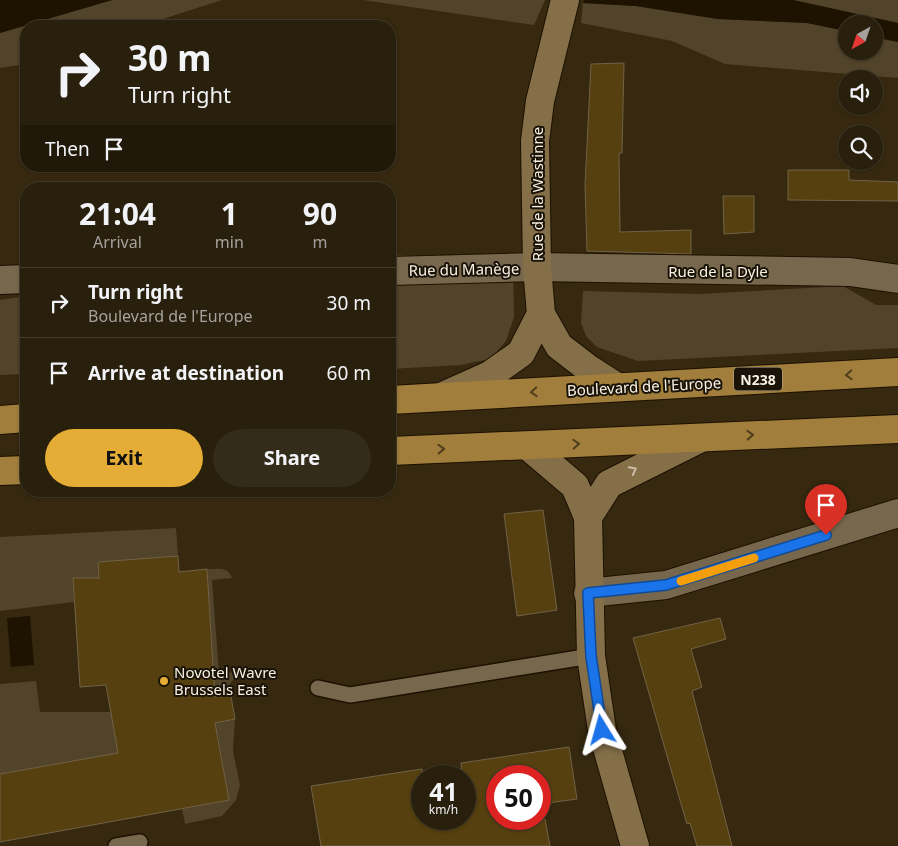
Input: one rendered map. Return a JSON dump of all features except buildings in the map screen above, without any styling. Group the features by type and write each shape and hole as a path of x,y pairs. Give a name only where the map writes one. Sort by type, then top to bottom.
{"highway":[{"name":"Boulevard de l'Europe","path":"396,400 898,372"},
{"path":"0,420 20,418"},
{"path":"396,451 898,429"},
{"path":"0,471 20,470"}],"main road":[{"name":"Rue de la Wastinne","path":"563,8 540,100 535,141 537,267 541,314 559,346 617,387"},
{"path":"440,398 490,375 521,353 541,314"},
{"path":"588,517 610,484 701,438"},
{"path":"528,446 576,486 588,517 588,593 591,656 602,730 635,846"}],"street":[{"name":"Rue du Manège","path":"396,271 537,267"},
{"name":"Rue de la Dyle","path":"537,267 850,272 898,279"},
{"path":"0,280 20,279"},
{"path":"588,593 666,585 898,513"}],"lane":[{"path":"318,688 350,695 591,656"},
{"path":"116,846 140,842"}],"shaded area":[{"path":"0,0 112,0 44,20 20,20 20,27 0,33"},
{"path":"112,0 222,0 160,20 44,20"},
{"path":"363,0 545,0 534,25"},
{"path":"584,0 793,0 861,15 838,15 838,29 807,23 718,19 636,6 583,3"},
{"path":"793,0 898,0 898,23 883,20 883,15 861,15"},
{"path":"583,3 636,6 718,19 807,23 838,29 838,60 883,60 883,39 898,42 898,78 883,77 883,70 838,70 838,73 725,64 672,41 581,23"},
{"path":"883,20 898,23 898,42 883,39"},
{"path":"20,27 20,65 0,68 0,33"},
{"path":"396,255 513,257 514,317 506,341 490,359 460,365 396,369"},
{"path":"843,286 876,305 898,305 898,348 638,361 597,347 586,336 581,323 583,291 699,294"},
{"path":"20,297 20,374 0,375 0,300"},
{"path":"176,528 178,556 98,562 99,578 73,578 74,602 0,611 0,537"},
{"path":"207,569 225,570 232,578 212,580 219,673 239,672 229,685 207,700 190,679 214,677"},
{"path":"30,616 34,665 11,667 7,618"},
{"path":"36,681 40,712 111,712 124,752 0,774 0,684"},
{"path":"235,719 233,751 240,785 236,800 222,816 185,824 182,809 229,800 218,736 198,727"}],"slow traffic":[{"path":"681,581 754,558"}],"place":[{"name":"Novotel Wavre Brussels East","path":"164,681"}],"route":[{"path":"602,730 591,656 588,593 666,585 826,535"}]}
